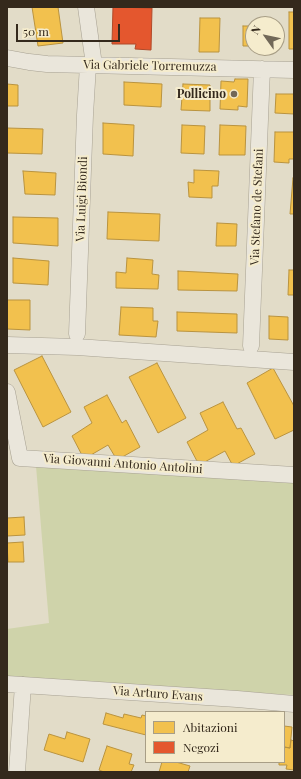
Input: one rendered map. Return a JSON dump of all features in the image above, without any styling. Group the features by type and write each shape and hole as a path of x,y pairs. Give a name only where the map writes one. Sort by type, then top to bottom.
{"street":[{"name":"Via Luigi Biondi","path":"77,334 85,115 91,65 86,7"},
{"name":"Via Gabriele Torremuzza","path":"7,58 37,63 294,70"},
{"name":"Via Stefano de Stefani","path":"251,346 262,69"},
{"path":"7,345 77,347 294,362"},
{"name":"Via Giovanni Antonio Antolini","path":"7,392 20,458 294,475"},
{"path":"15,684 17,772"},
{"name":"Via Arturo Evans","path":"15,684 294,704"}],"green space":[{"path":"36,466 294,483 294,695 7,679 7,629 49,623"}],"building: Abitazioni":[{"path":"32,7 58,7 63,43 38,46"},
{"path":"289,12 294,12 294,49 289,49"},
{"path":"200,18 220,18 219,52 199,52"},
{"path":"243,26 245,26 245,46 243,46"},
{"name":"Pollicino","path":"235,79 248,79 247,107 238,106 238,110 220,109 221,81 234,82"},
{"path":"124,82 162,84 161,107 124,105"},
{"path":"7,84 18,85 18,106 7,106"},
{"path":"183,84 210,85 210,111 181,110"},
{"path":"276,94 294,94 294,114 275,113"},
{"path":"103,123 134,125 133,156 103,154"},
{"path":"182,125 205,126 204,154 181,153"},
{"path":"220,125 246,126 245,155 219,155"},
{"path":"7,128 43,129 42,154 7,153"},
{"path":"275,132 294,132 294,159 289,159 289,163 274,162"},
{"path":"194,170 219,171 218,186 212,186 212,198 189,197 188,182 194,183"},
{"path":"23,171 56,173 55,195 25,194"},
{"path":"293,178 294,214 290,214"},
{"path":"108,212 160,214 159,241 107,239"},
{"path":"13,217 58,218 58,246 13,243"},
{"path":"217,223 237,224 236,246 216,246"},
{"path":"13,258 49,261 48,285 13,283"},
{"path":"127,258 153,260 152,274 159,275 158,289 116,288 116,272 126,273"},
{"path":"289,270 294,270 294,295 288,295"},
{"path":"178,271 238,274 237,291 178,290"},
{"path":"7,300 30,300 30,330 7,329"},
{"path":"121,307 153,308 153,321 158,321 156,337 119,335"},
{"path":"177,312 237,314 237,333 177,331"},
{"path":"269,316 288,317 288,340 269,339"},
{"path":"42,356 71,412 43,427 14,370"},
{"path":"157,363 186,418 158,433 129,377"},
{"path":"273,368 294,406 294,430 275,439 247,383"},
{"path":"107,395 122,423 126,420 140,447 117,460 108,445 84,459 72,436 92,423 84,407"},
{"path":"223,402 237,429 241,428 255,454 233,466 225,451 199,465 187,442 208,430 200,413"},
{"path":"24,517 25,535 7,536 7,518"},
{"path":"23,542 24,562 8,562 7,543"},
{"path":"106,713 123,718 124,714 141,718 142,715 145,716 145,735 103,724"},
{"path":"285,726 292,727 290,748 285,747"},
{"path":"67,732 90,739 83,762 44,750 49,734 65,739"},
{"path":"291,740 294,741 294,770 286,769 287,765 279,765 279,763 285,763 285,747 290,748"},
{"path":"107,746 132,754 129,764 134,765 131,772 104,772 99,770"},
{"path":"162,763 180,763 190,766 188,772 159,772"}],"building: Negozi":[{"path":"113,7 152,8 151,50 135,49 136,44 112,44"}],"place":[{"name":"Pollicino","path":"234,94"}]}
